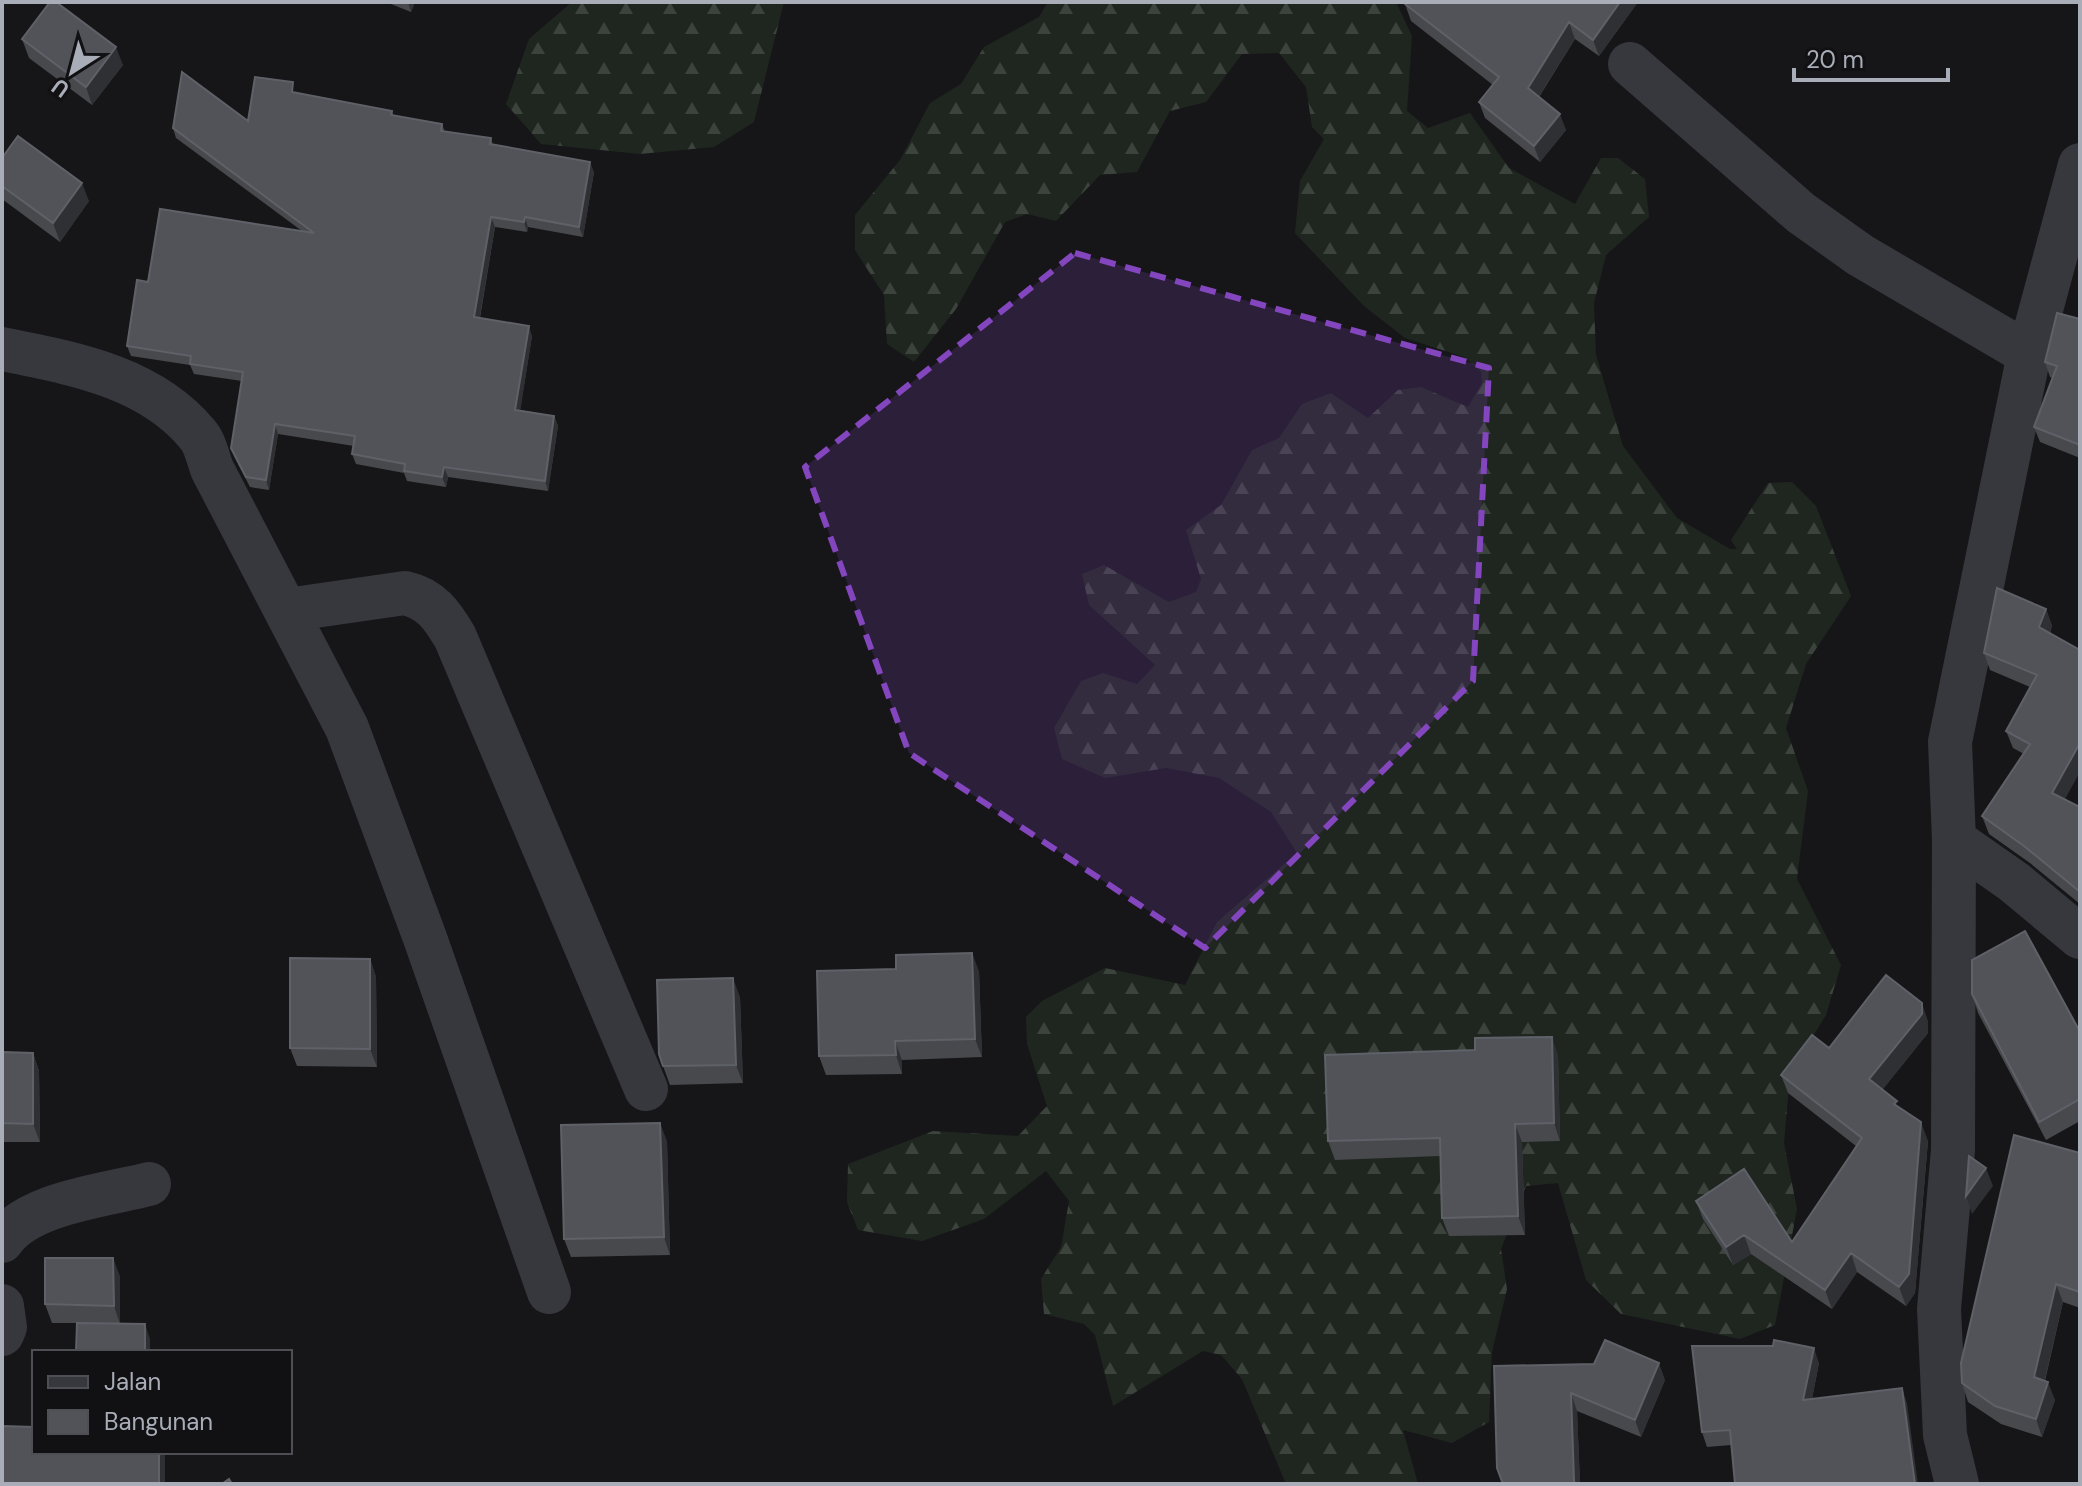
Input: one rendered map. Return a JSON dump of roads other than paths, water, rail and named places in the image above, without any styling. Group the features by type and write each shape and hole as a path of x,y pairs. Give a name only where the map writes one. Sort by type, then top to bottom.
{"street":[{"path":"1630,64 1801,213 1860,255 2029,354"},
{"path":"1957,1484 1945,1435 1939,1309 1953,1150 1954,840 1950,742 2029,354 2069,252 2080,165"},
{"path":"2,349 102,372 136,387 158,401 199,436 212,469 347,728 425,938 549,1292"},
{"path":"287,610 405,593 423,597 440,613 455,637 646,1089"},
{"path":"1954,840 2014,882 2080,937"},
{"path":"2,1241 10,1229 48,1209 149,1184"},
{"path":"2,1306 5,1327 2,1334"}]}
